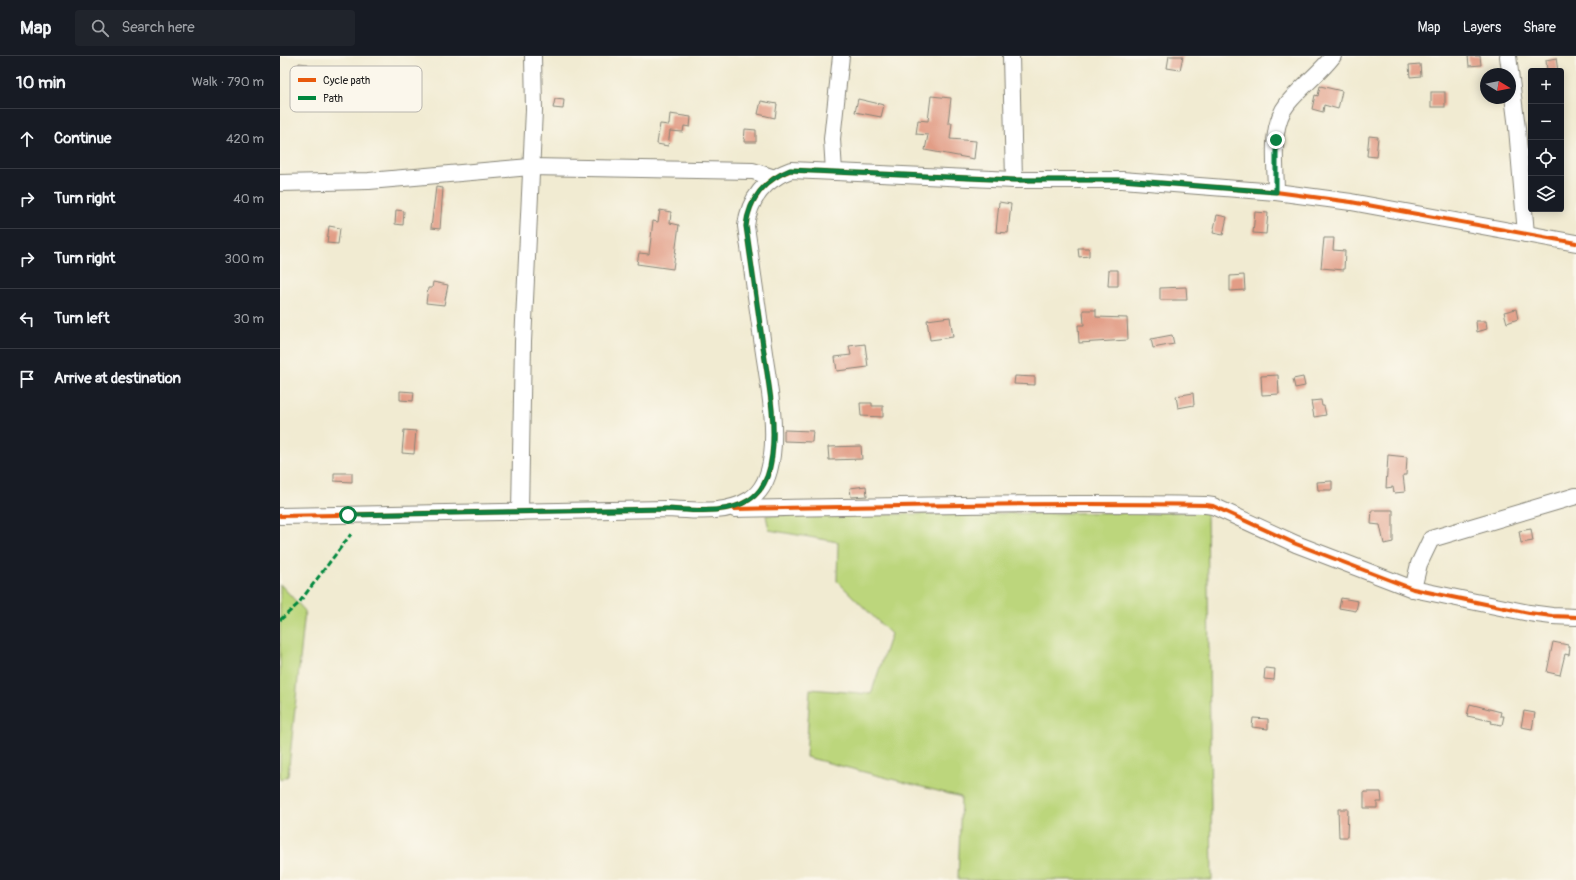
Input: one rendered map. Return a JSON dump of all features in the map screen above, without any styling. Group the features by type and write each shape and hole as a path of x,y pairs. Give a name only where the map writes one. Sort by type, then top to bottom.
{"street":[{"path":"520,512 523,342 530,167 534,110 533,56"},
{"path":"834,172 832,139 841,56"},
{"path":"1011,56 1014,180"},
{"path":"1276,192 1276,140 1281,114 1288,103 1333,56"},
{"path":"1508,56 1517,128 1526,234"},
{"path":"280,183 369,181 530,167 753,171 775,178"},
{"path":"725,509 750,499 760,489 768,475 772,456 773,431 770,390 746,226 747,216 754,198 760,189 775,178 790,170 1014,180 1122,180 1276,192 1350,202 1576,243"},
{"path":"1413,589 1419,564 1431,539 1576,496"},
{"path":"280,516 1001,504 1131,503 1206,505 1213,506 1296,544 1413,589 1537,614 1576,618"}],"green space":[{"path":"1207,512 1212,880 958,880 961,797 806,757 810,689 871,694 891,634 837,581 838,542 769,530 766,515"},
{"path":"280,584 305,611 288,776 280,780"}],"building":[{"path":"1169,56 1183,56 1180,70 1167,68"},
{"path":"1468,56 1480,56 1481,65 1469,66"},
{"path":"1556,58 1558,68 1547,68 1546,60"},
{"path":"299,63 308,64 308,66 299,66"},
{"path":"1420,64 1421,76 1410,77 1409,65"},
{"path":"1320,86 1342,91 1338,109 1324,105 1323,112 1312,109 1315,95 1318,96"},
{"path":"1431,92 1445,92 1445,107 1431,107"},
{"path":"931,96 951,98 948,123 952,123 950,139 976,141 974,159 925,150 928,135 916,134 918,120 928,121"},
{"path":"555,99 564,100 563,109 553,108"},
{"path":"858,99 884,105 881,117 855,112"},
{"path":"761,101 777,104 775,118 758,114"},
{"path":"670,114 691,117 690,127 684,126 683,132 670,131 668,146 657,144 660,124 669,125"},
{"path":"745,129 756,130 756,142 744,142"},
{"path":"1369,136 1378,137 1376,157 1367,156"},
{"path":"436,187 443,188 440,229 431,228"},
{"path":"999,202 1011,204 1008,233 996,232"},
{"path":"396,210 404,211 403,225 395,224"},
{"path":"660,210 671,212 670,223 679,225 673,269 637,264 639,253 649,254 653,221 658,222"},
{"path":"1255,212 1268,213 1266,234 1253,233"},
{"path":"1217,215 1227,217 1223,235 1213,233"},
{"path":"329,226 340,228 338,244 327,243"},
{"path":"1324,238 1334,238 1333,250 1345,251 1344,270 1321,268"},
{"path":"1078,248 1089,248 1089,256 1079,257"},
{"path":"1109,270 1118,270 1118,286 1108,286"},
{"path":"1244,275 1245,290 1230,291 1230,276"},
{"path":"433,282 448,285 444,305 426,303 428,288 432,288"},
{"path":"1186,287 1187,300 1160,300 1160,288"},
{"path":"1516,309 1518,319 1507,323 1504,312"},
{"path":"1083,310 1096,310 1096,317 1127,318 1128,340 1079,343 1078,325 1084,325"},
{"path":"950,317 953,337 930,340 927,320"},
{"path":"1476,321 1486,321 1487,329 1477,332"},
{"path":"1172,335 1174,344 1153,348 1151,339"},
{"path":"865,344 868,367 837,371 835,357 851,355 849,346"},
{"path":"1278,375 1279,394 1262,395 1261,376"},
{"path":"1015,376 1035,377 1035,385 1014,384"},
{"path":"1303,377 1305,386 1295,388 1293,379"},
{"path":"400,391 414,392 413,401 400,400"},
{"path":"1193,393 1194,405 1178,408 1176,396"},
{"path":"1321,400 1326,415 1314,417 1311,401"},
{"path":"860,403 872,403 872,406 883,406 883,417 861,416"},
{"path":"404,430 416,431 414,454 402,453"},
{"path":"784,430 813,431 812,442 784,441"},
{"path":"861,446 862,459 829,460 828,447"},
{"path":"1388,455 1407,457 1406,475 1403,475 1405,492 1394,493 1393,487 1386,488"},
{"path":"334,473 352,473 352,482 334,481"},
{"path":"1332,481 1332,490 1318,490 1317,482"},
{"path":"866,486 867,496 851,497 850,488"},
{"path":"1372,510 1393,510 1393,542 1384,544 1380,525 1371,524"},
{"path":"1531,529 1533,541 1521,543 1519,531"},
{"path":"1341,598 1358,601 1356,611 1339,608"},
{"path":"1553,642 1568,645 1568,647 1570,647 1569,655 1565,654 1560,675 1547,672"},
{"path":"1265,668 1275,669 1274,680 1264,679"},
{"path":"1470,704 1501,712 1500,716 1504,716 1502,725 1491,723 1492,721 1467,716"},
{"path":"1524,711 1535,713 1532,729 1521,727"},
{"path":"1253,718 1268,719 1268,729 1252,727"},
{"path":"1364,792 1381,792 1382,802 1377,802 1377,808 1364,808"},
{"path":"1338,809 1348,809 1347,837 1339,837"}],"marked path":[{"path":"280,620 298,604 351,534"}],"cycle path":[{"path":"280,516 666,509 698,511 730,508 749,500 759,492 770,468 773,442 773,417 746,226 751,207 760,191 773,179 791,170 1014,180 1122,180 1276,192 1351,202 1576,243"},
{"path":"734,509 1029,504 1206,505 1213,506 1296,544 1413,589 1529,613 1576,617"}],"route":[{"path":"348,515 666,509 718,510 740,504 750,499 760,489 768,475 772,456 773,431 770,390 746,226 747,216 750,206 760,189 783,172 790,170 1014,180 1122,180 1276,192 1276,140"}]}
